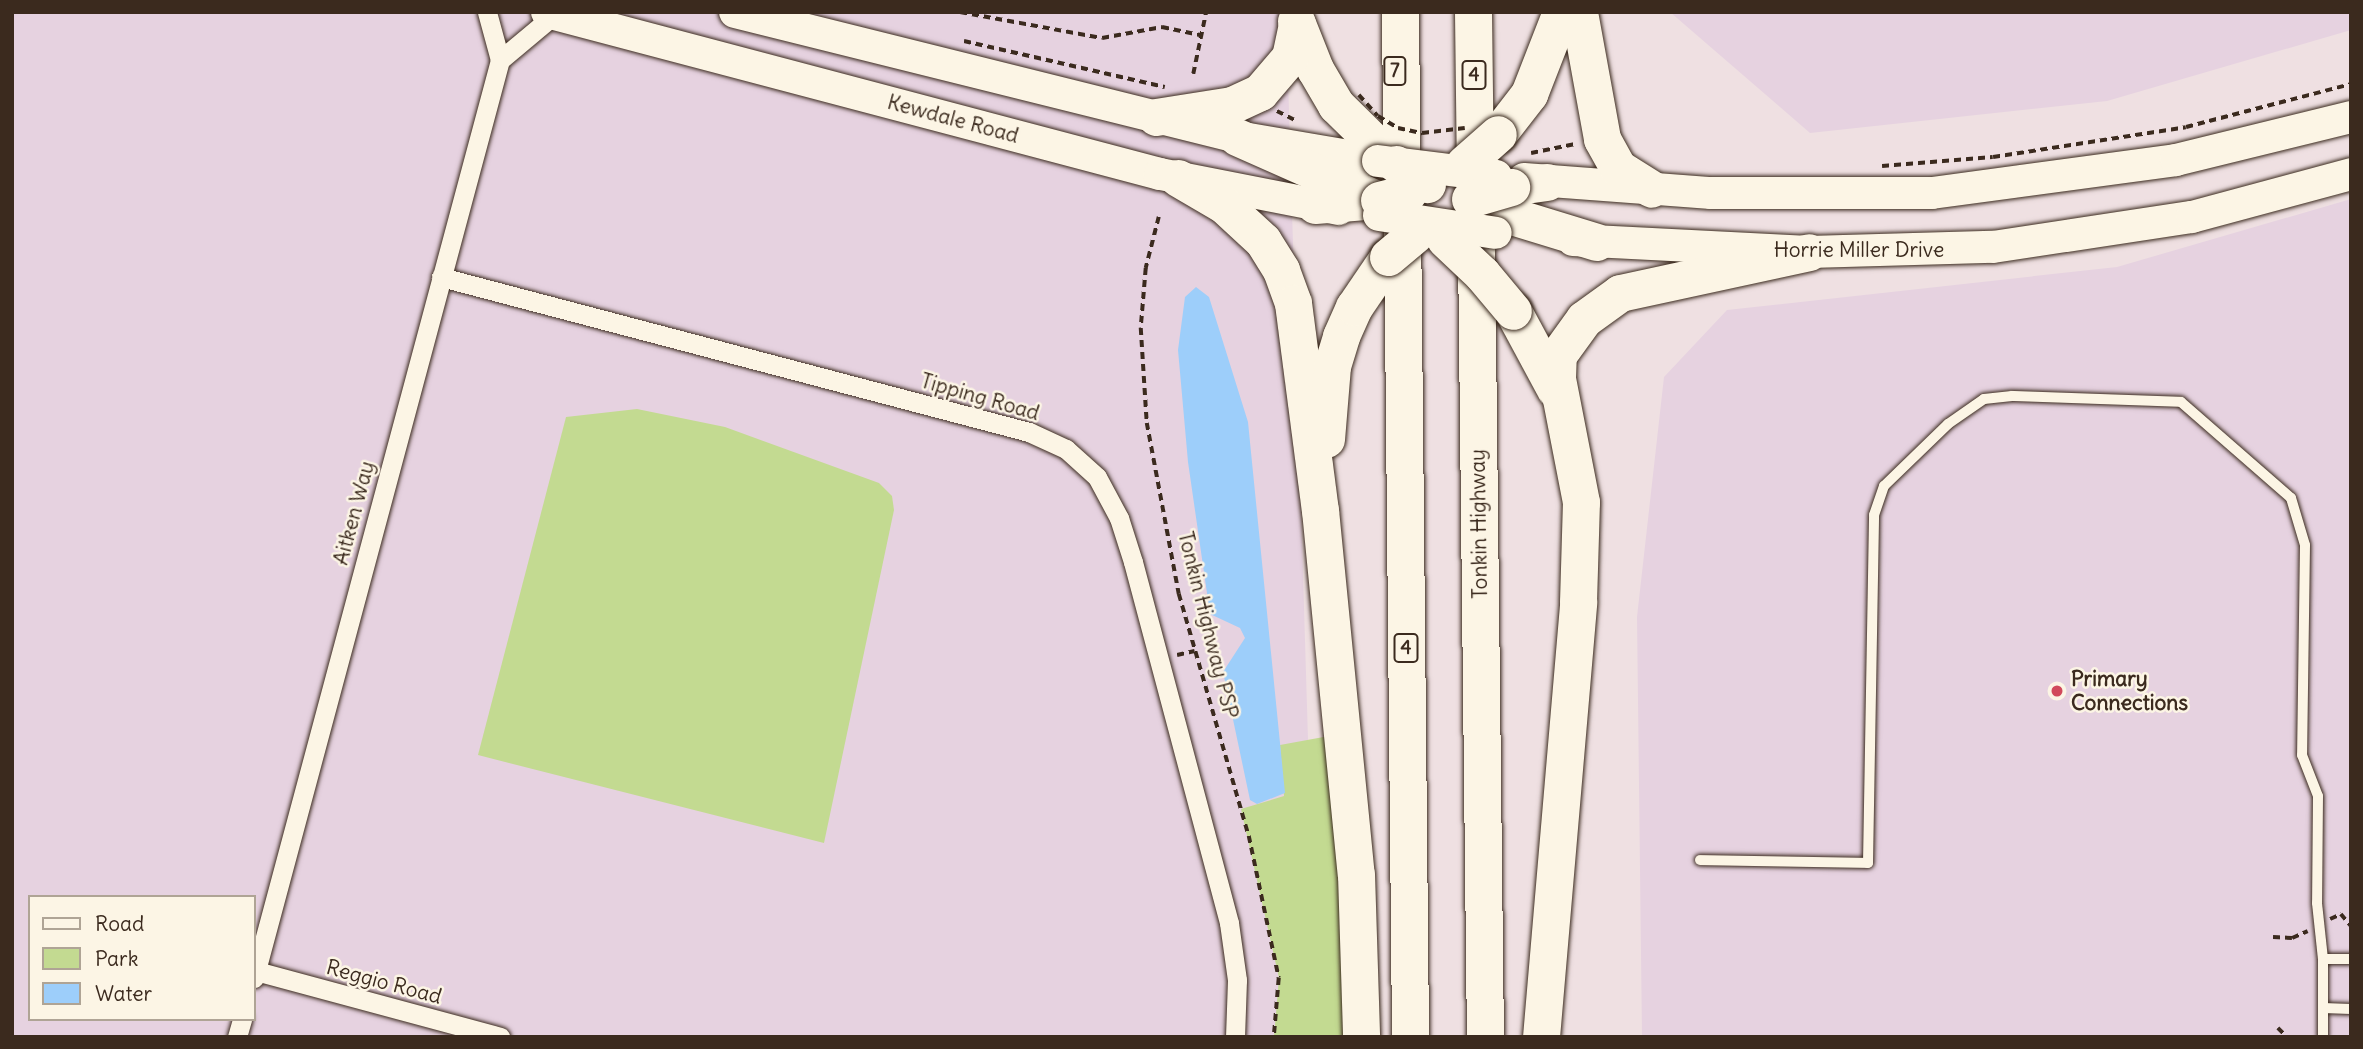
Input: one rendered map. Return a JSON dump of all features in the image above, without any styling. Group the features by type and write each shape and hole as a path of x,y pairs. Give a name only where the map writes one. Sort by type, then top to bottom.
{"highway":[{"name":"7","path":"1373,174 1389,12"},
{"name":"4","path":"1400,12 1373,174 1410,1037"},
{"name":"Tonkin Highway","path":"1473,12 1485,1037"},
{"path":"1513,182 1544,61 1560,12"},
{"path":"1579,12 1602,139 1618,168 1651,189"},
{"path":"1163,102 1232,105 1259,92 1290,57 1296,18"},
{"path":"1296,18 1326,88 1373,174 1424,223 1464,256 1513,311 1541,356 1561,403"},
{"path":"1237,137 1373,174 1448,185 1547,182"},
{"path":"1315,205 1373,174"},
{"path":"1178,178 1245,221 1281,270 1295,314 1320,509 1356,874 1361,1037"},
{"path":"1448,185 1513,182 1597,242"},
{"path":"1320,509 1332,366 1363,292 1388,257 1424,223 1448,185"},
{"path":"1541,1037 1578,602 1581,502 1561,403 1558,355 1569,335 1601,304 1645,285 1808,252"}],"main road":[{"path":"735,12 1163,102 1237,137"},
{"name":"Kewdale Road","path":"551,13 1178,178 1315,205"},
{"path":"1547,182 1811,195 1932,193 2176,160 2351,117"},
{"name":"Horrie Miller Drive","path":"1597,242 1808,252 1925,250 2060,240 2192,218 2351,174"},
{"path":"1424,223 1513,182"}],"street":[{"path":"487,12 500,60 551,13"},
{"name":"Aitken Way","path":"256,971 500,60"},
{"name":"Tipping Road","path":"441,277 1028,432 1066,449 1097,477 1119,518 1133,562 1229,923 1237,980 1235,1037"},
{"name":"Reggio Road","path":"256,975 500,1037"}],"lane":[{"path":"1700,860 1868,863 1874,515 1884,486 1948,424 1984,399 2012,396 2181,402 2291,498 2305,545 2302,755 2318,796 2316,903 2323,959 2323,1037"},
{"path":"2323,959 2351,959"},
{"path":"2323,1008 2351,1009"}],"path":[{"path":"960,12 1102,38 1162,27 1201,35"},
{"path":"1193,74 1206,12"},
{"path":"956,40 1163,102"},
{"path":"1880,166 1993,157 2186,127 2351,84"},
{"path":"1359,95 1378,116 1398,128 1429,133 1469,128"},
{"path":"1271,105 1279,114 1304,122"},
{"path":"1513,182 1581,143"},
{"name":"Tonkin Highway PSP","path":"1159,217 1146,268 1141,328 1147,423 1179,594 1248,836 1276,965 1274,1037"},
{"path":"2278,1028 2287,1037"}],"shaded area":[{"path":"12,12 1286,12 1317,1037 12,1037"},
{"path":"1670,12 2351,12 2351,30 2107,101 1810,133"},
{"path":"2351,199 2351,1037 1642,1037 1637,617 1664,377 1727,310 2117,267"}],"green space":[{"path":"637,409 725,427 879,483 892,496 894,510 824,843 478,755 566,417"},
{"path":"1329,736 1349,1037 1274,1037 1279,978 1241,809 1284,796 1280,745"}],"water":[{"path":"1196,287 1209,297 1248,422 1285,793 1257,804 1250,800 1223,672 1245,638 1240,628 1210,614 1188,462 1178,350 1185,297"}],"place":[{"name":"Primary Connections","path":"2057,691"}]}
